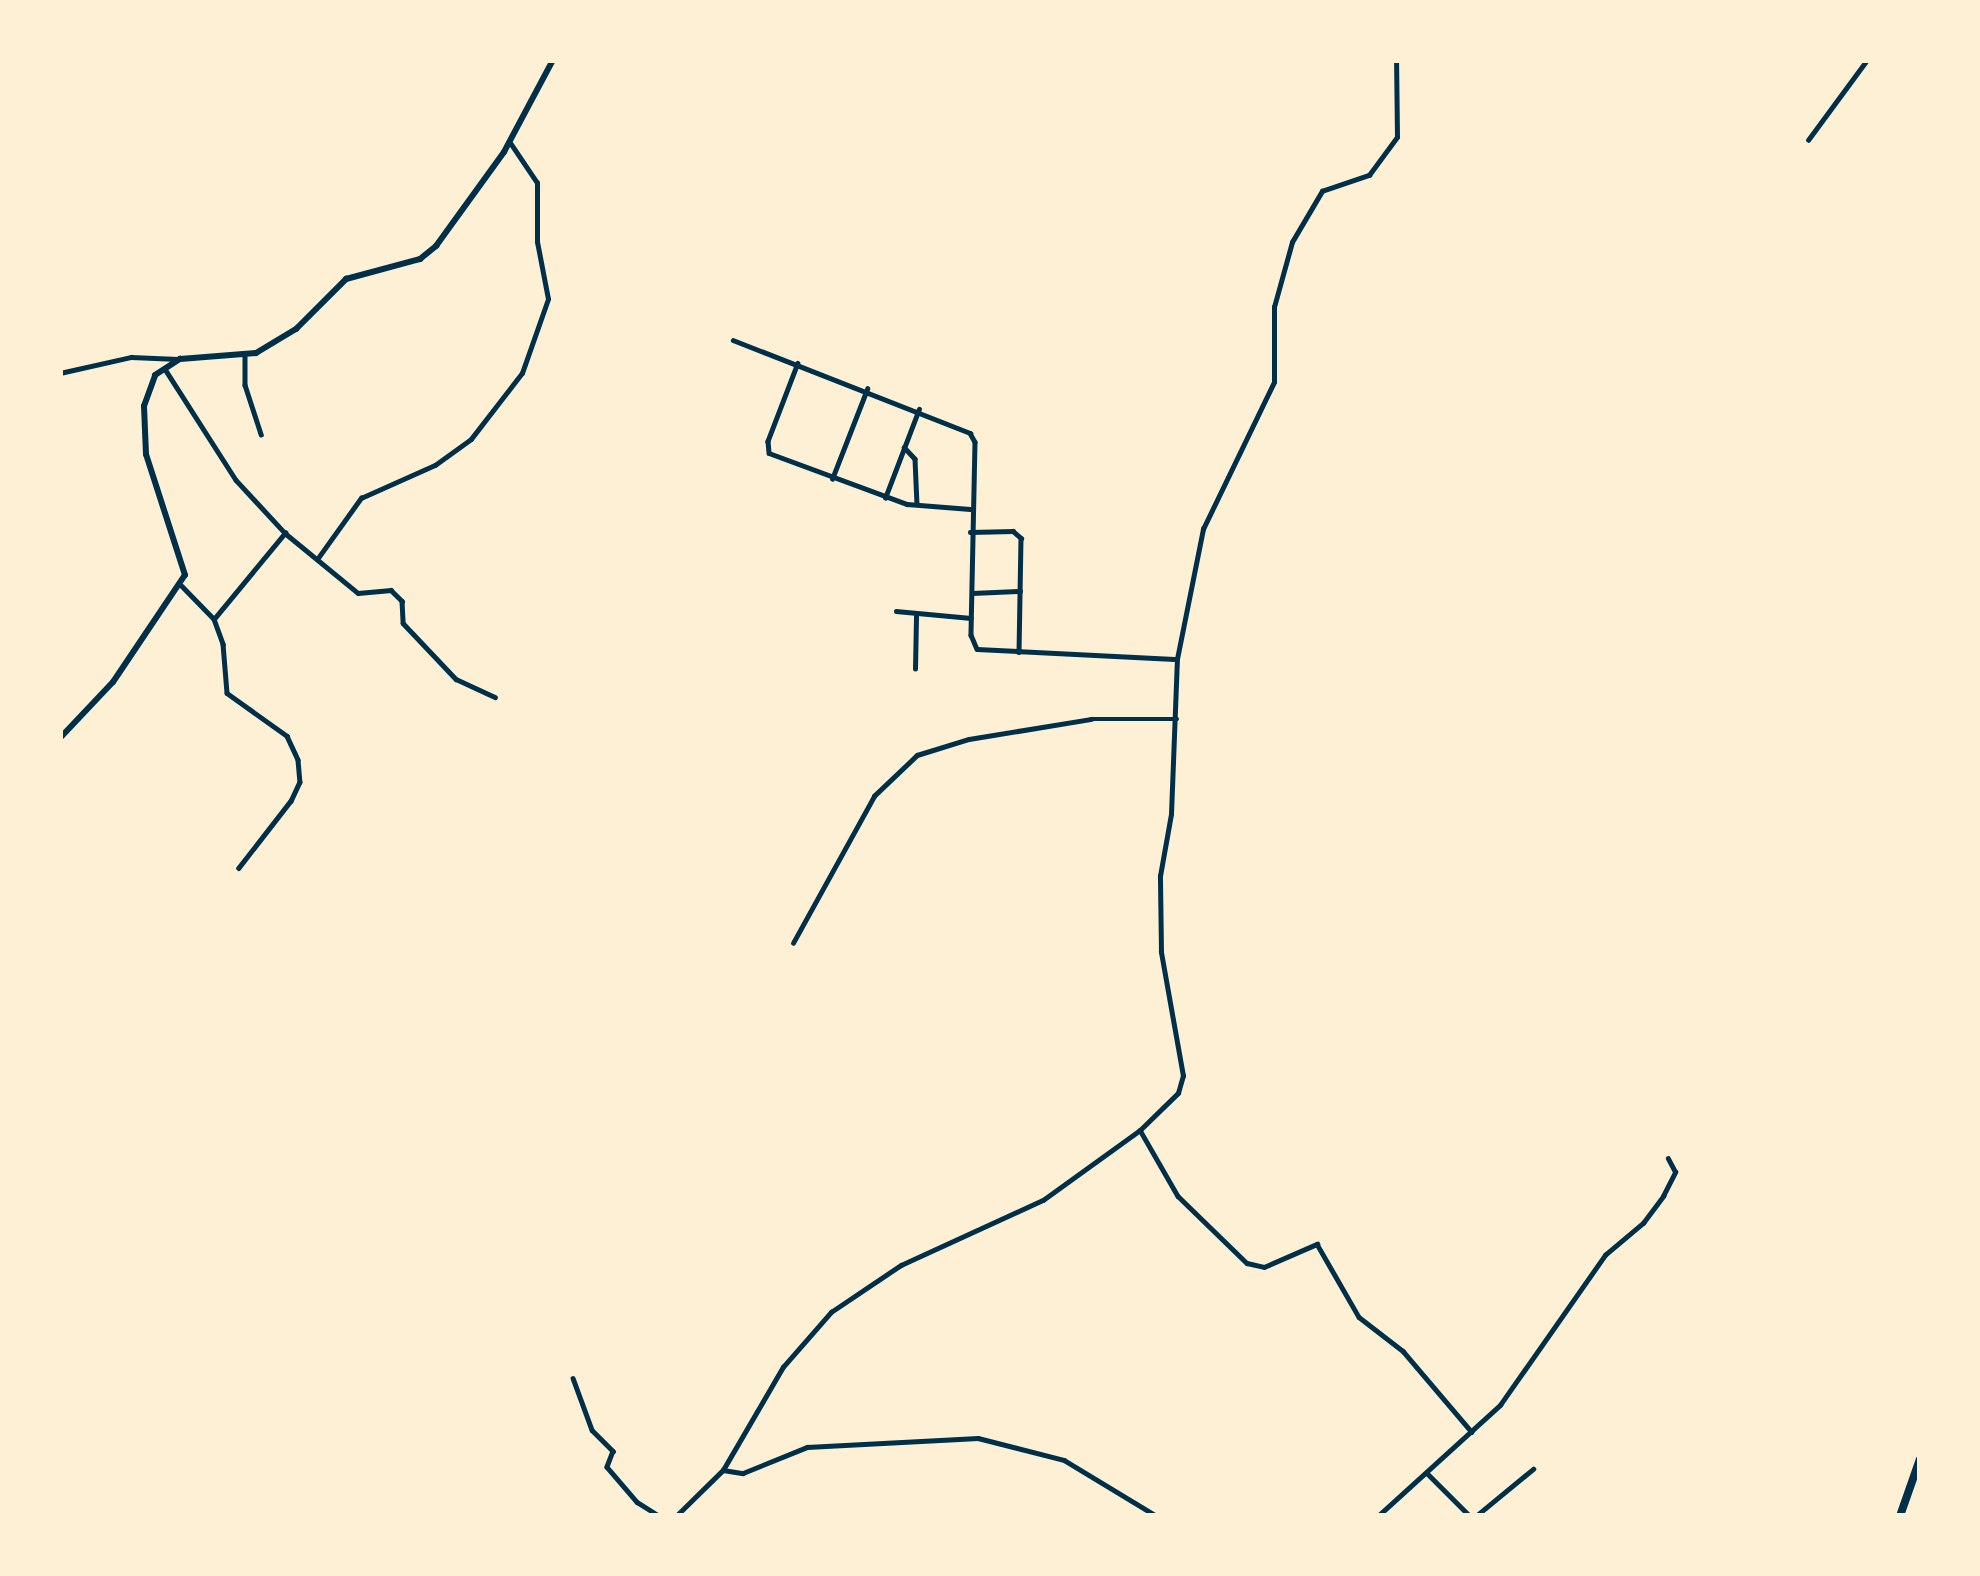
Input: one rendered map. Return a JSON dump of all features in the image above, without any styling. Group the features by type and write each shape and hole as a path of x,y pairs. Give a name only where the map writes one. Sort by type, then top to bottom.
{"main road":[{"path":"1900,1516 1920,1459"}],"street":[{"path":"60,373 131,357 245,357 296,329 346,279 420,259 436,246 504,152 553,60"},
{"path":"676,1516 723,1470 783,1367 832,1312 901,1265 1043,1200 1140,1130 1178,1093 1183,1076 1161,952 1160,876 1171,814 1177,659 1203,529 1274,382 1274,307 1284,257 1322,190 1369,175 1388,156 1398,128 1393,91 1396,60"},
{"path":"1808,140 1867,60"},
{"path":"318,558 361,498 435,465 471,439 522,373 548,299 537,242 537,184 510,143"},
{"path":"733,340 867,388 974,437 970,618 977,649 1177,659"},
{"path":"245,357 245,385 261,434"},
{"path":"60,738 113,682 182,586 182,563 152,482 144,427 151,387 164,368 180,359"},
{"path":"798,364 767,450 886,498 917,506 970,509"},
{"path":"164,368 236,480 286,533 361,594 391,590 402,601 403,622 456,679 495,697"},
{"path":"832,479 867,388"},
{"path":"886,498 919,409"},
{"path":"904,447 915,459 917,506"},
{"path":"970,532 1018,533 1018,652"},
{"path":"214,619 286,533"},
{"path":"182,586 214,619 223,644 227,693 286,736 298,760 300,782 291,801 239,868"},
{"path":"970,593 1020,591"},
{"path":"896,611 970,618"},
{"path":"915,669 916,616"},
{"path":"793,943 874,796 916,755 969,739 1091,719 1177,719"},
{"path":"1140,1130 1178,1196 1246,1264 1264,1268 1317,1244 1359,1317 1402,1351 1472,1432"},
{"path":"1378,1516 1500,1406 1605,1255 1643,1223 1663,1196 1675,1170 1668,1159"},
{"path":"573,1378 592,1430 614,1451 607,1467 637,1502 659,1516"},
{"path":"723,1470 743,1474 807,1447 978,1438 1064,1460 1157,1516"},
{"path":"1427,1473 1473,1516 1533,1469"}]}
